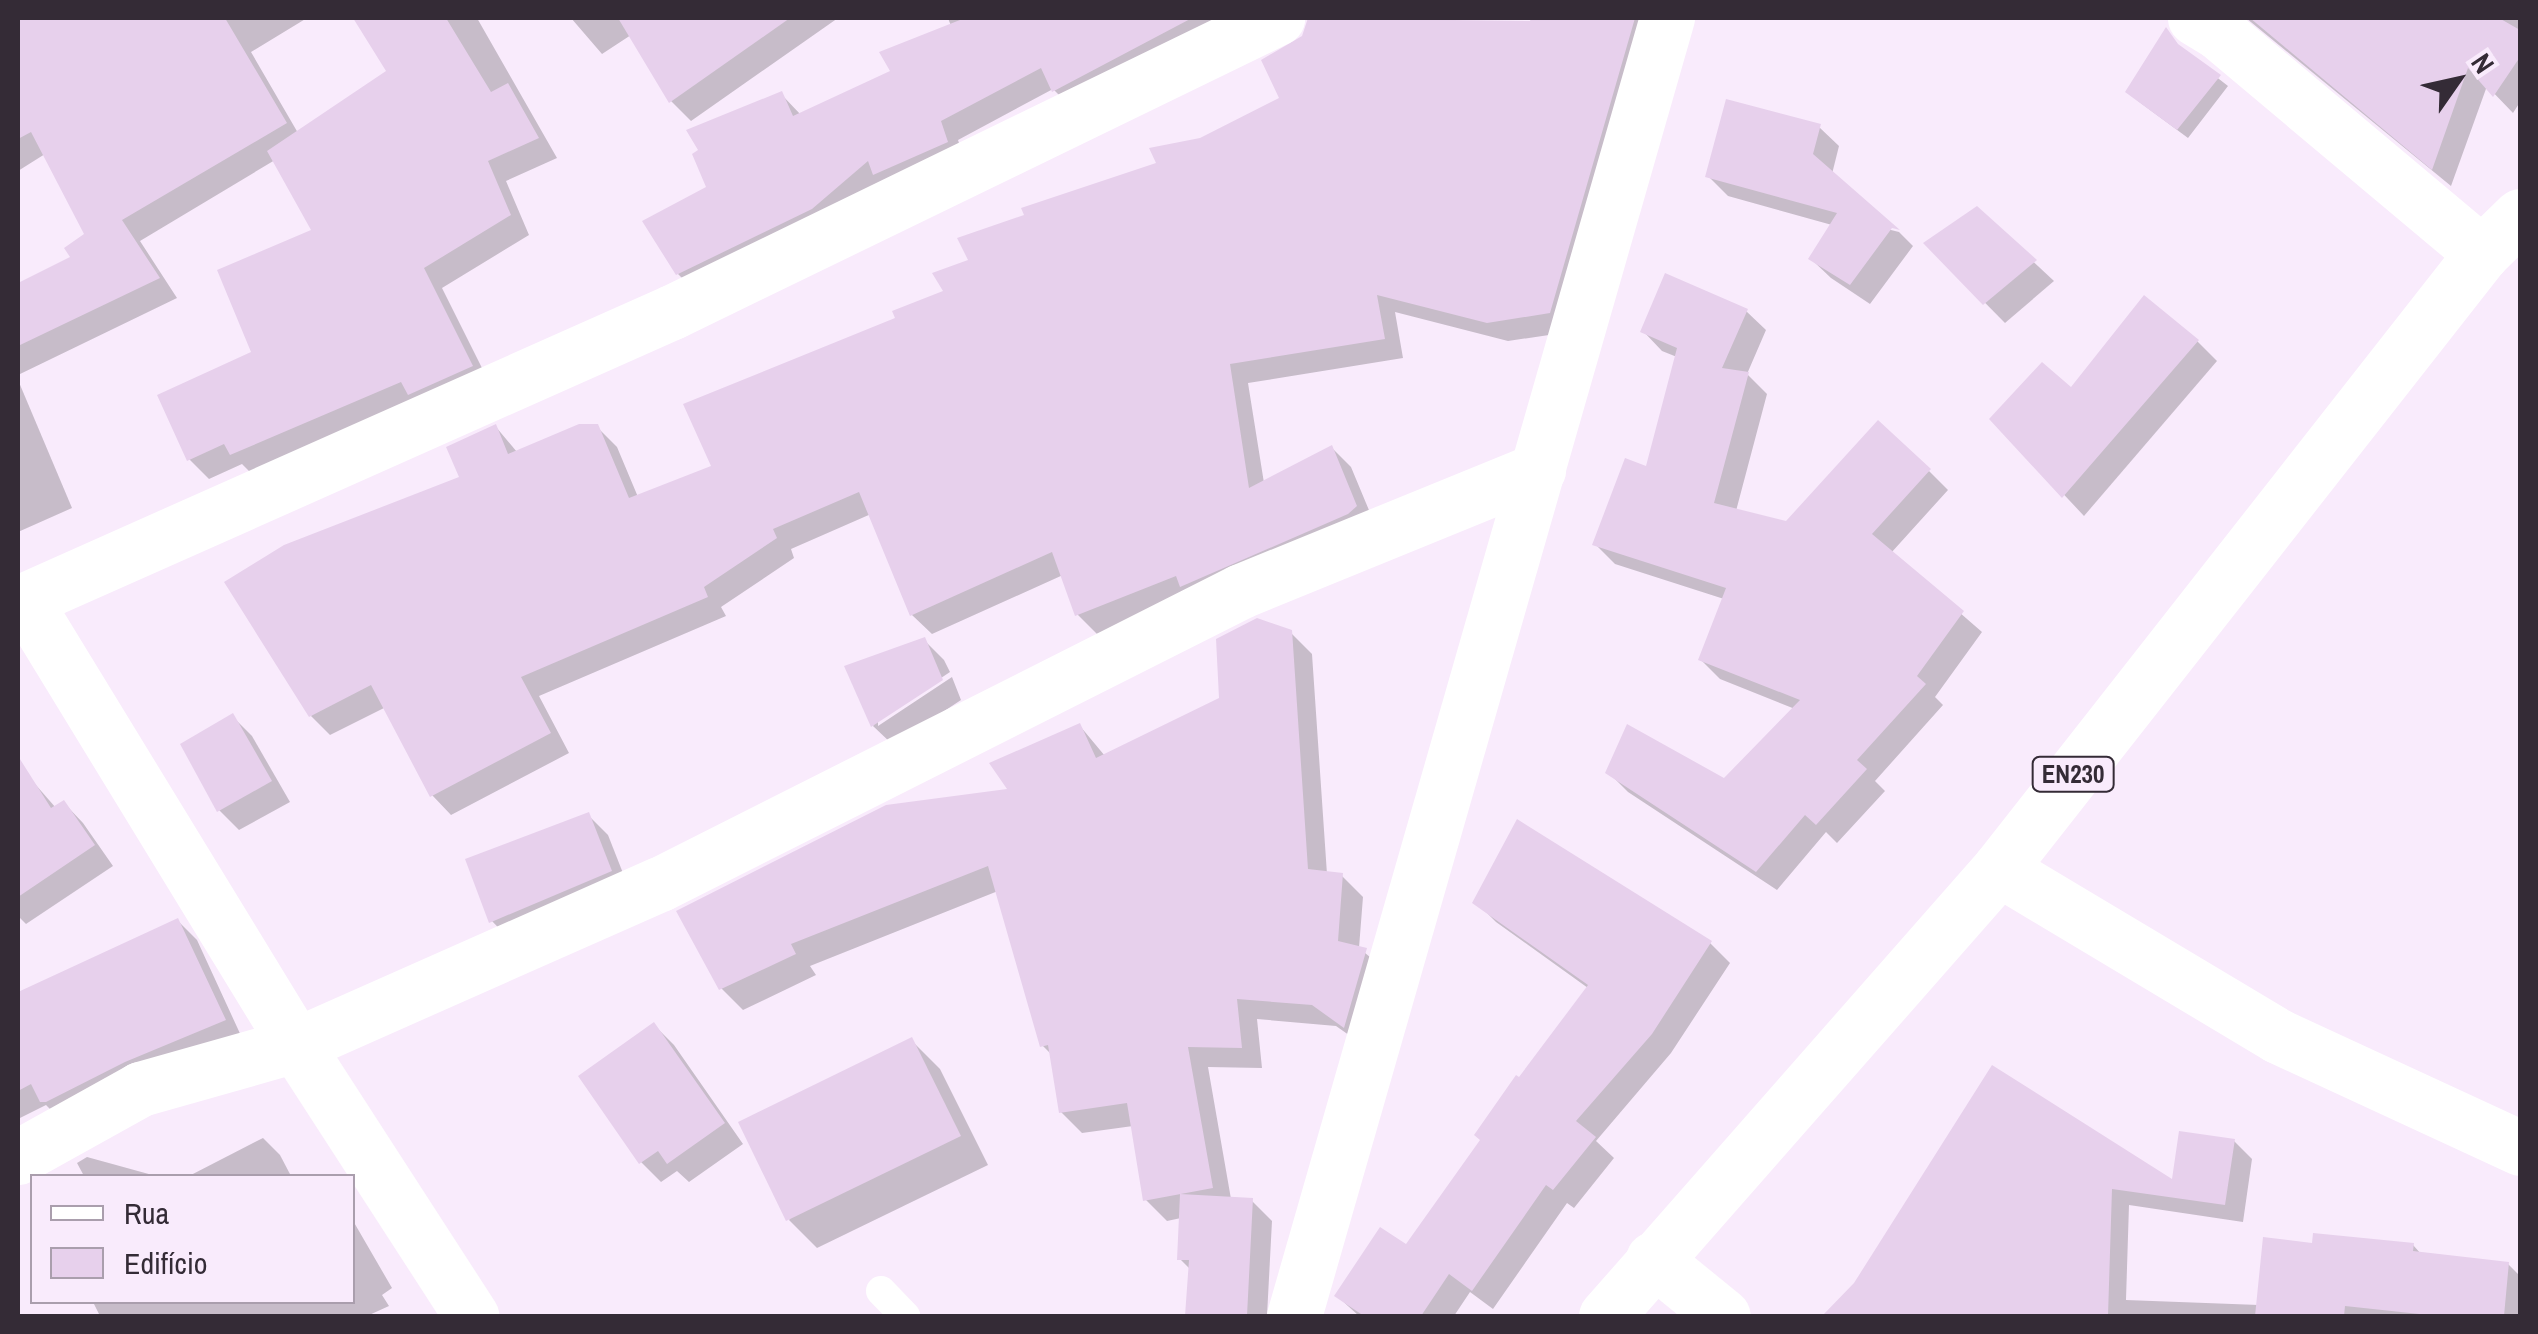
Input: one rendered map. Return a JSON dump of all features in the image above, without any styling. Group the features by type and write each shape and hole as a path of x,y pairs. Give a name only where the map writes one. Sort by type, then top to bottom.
{"street":[{"path":"471,1316 296,1045 21,602 672,312 1277,18"},
{"path":"1294,1316 1667,18"},
{"path":"2194,18 2217,31 2482,253"},
{"name":"EN230","path":"1606,1316 1999,869 2482,253 2520,216"},
{"path":"18,1157 140,1089 296,1045 737,848 1241,590 1538,470"},
{"path":"1999,869 2278,1036 2520,1148"},
{"path":"1653,1259 1723,1316"}],"lane":[{"path":"880,1290 905,1316"}],"building":[{"path":"18,18 225,18 287,123 122,220 160,278 18,346 18,283 70,257 64,248 84,234 31,132 18,139"},
{"path":"353,18 446,18 491,92 508,83 539,138 488,161 511,215 424,268 473,366 408,395 401,382 230,455 224,444 187,461 157,395 251,352 217,270 311,230 267,151 386,71"},
{"path":"618,18 790,18 669,103"},
{"path":"965,18 1192,18 1052,92 1041,68 941,121 948,142 873,175 868,161 812,209 676,275 642,221 706,187 692,154 698,150 686,130 782,91 793,116 890,71 879,52"},
{"path":"1308,18 1635,18 1550,313 1487,323 1377,295 1385,339 1230,364 1249,488 1332,445 1357,506 1348,514 1180,587 1176,576 1075,616 1052,552 910,616 859,492 773,529 777,538 704,587 708,597 521,677 551,733 430,797 371,685 309,717 224,582 284,545 459,477 446,447 496,424 508,454 579,424 598,424 629,498 711,466 683,404 895,318 892,311 943,291 932,273 968,260 957,238 1024,215 1021,208 1156,163 1149,148 1200,138 1279,98 1261,60 1302,36"},
{"path":"2250,18 2499,18 2520,30 2520,57 2493,97 2468,68 2432,170"},
{"path":"2166,27 2178,44 2221,75 2177,130 2125,92"},
{"path":"1726,99 1821,124 1813,154 1900,230 1892,228 1850,285 1808,259 1837,213 1705,177"},
{"path":"1977,206 2037,260 1983,305 1923,243"},
{"path":"1665,273 1748,309 1722,368 1749,372 1714,503 1786,521 1878,420 1931,469 1872,534 1964,611 1917,676 1926,684 1857,760 1867,769 1816,825 1805,815 1756,872 1605,773 1627,724 1724,778 1800,700 1698,660 1726,588 1592,545 1625,458 1646,466 1677,348 1640,332"},
{"path":"2144,295 2199,340 2062,498 1989,419 2042,362 2071,387"},
{"path":"1257,618 1292,630 1308,869 1343,873 1338,941 1367,948 1344,1028 1312,1005 1237,999 1242,1048 1188,1047 1213,1188 1143,1201 1127,1103 1059,1113 1048,1045 1040,1047 988,866 791,944 796,954 719,990 676,911 886,805 1007,789 989,763 1080,723 1096,758 1219,698 1216,639"},
{"path":"925,637 943,680 871,727 844,666"},
{"path":"233,713 272,781 217,812 180,744"},
{"path":"18,756 51,808 64,800 95,845 18,897"},
{"path":"589,812 612,871 489,923 465,859"},
{"path":"1517,819 1712,941 1652,1034 1576,1121 1596,1137 1553,1190 1546,1185 1472,1291 1449,1274 1421,1316 1364,1316 1334,1296 1380,1227 1406,1244 1480,1140 1474,1135 1516,1075 1519,1077 1588,985 1472,903"},
{"path":"178,918 226,1020 125,1062 46,1102 40,1102 31,1084 18,1091 18,992"},
{"path":"654,1022 725,1123 667,1164 658,1151 639,1164 578,1076"},
{"path":"912,1037 961,1136 786,1221 738,1122"},
{"path":"1992,1065 2172,1179 2179,1131 2235,1139 2225,1205 2112,1189 2108,1316 1822,1316 1854,1283"},
{"path":"1180,1194 1253,1198 1247,1316 1185,1316 1189,1260 1177,1260"},
{"path":"2313,1233 2414,1243 2413,1251 2509,1262 2504,1316 2438,1316 2345,1306 2344,1316 2255,1316 2263,1237 2312,1243"}]}
